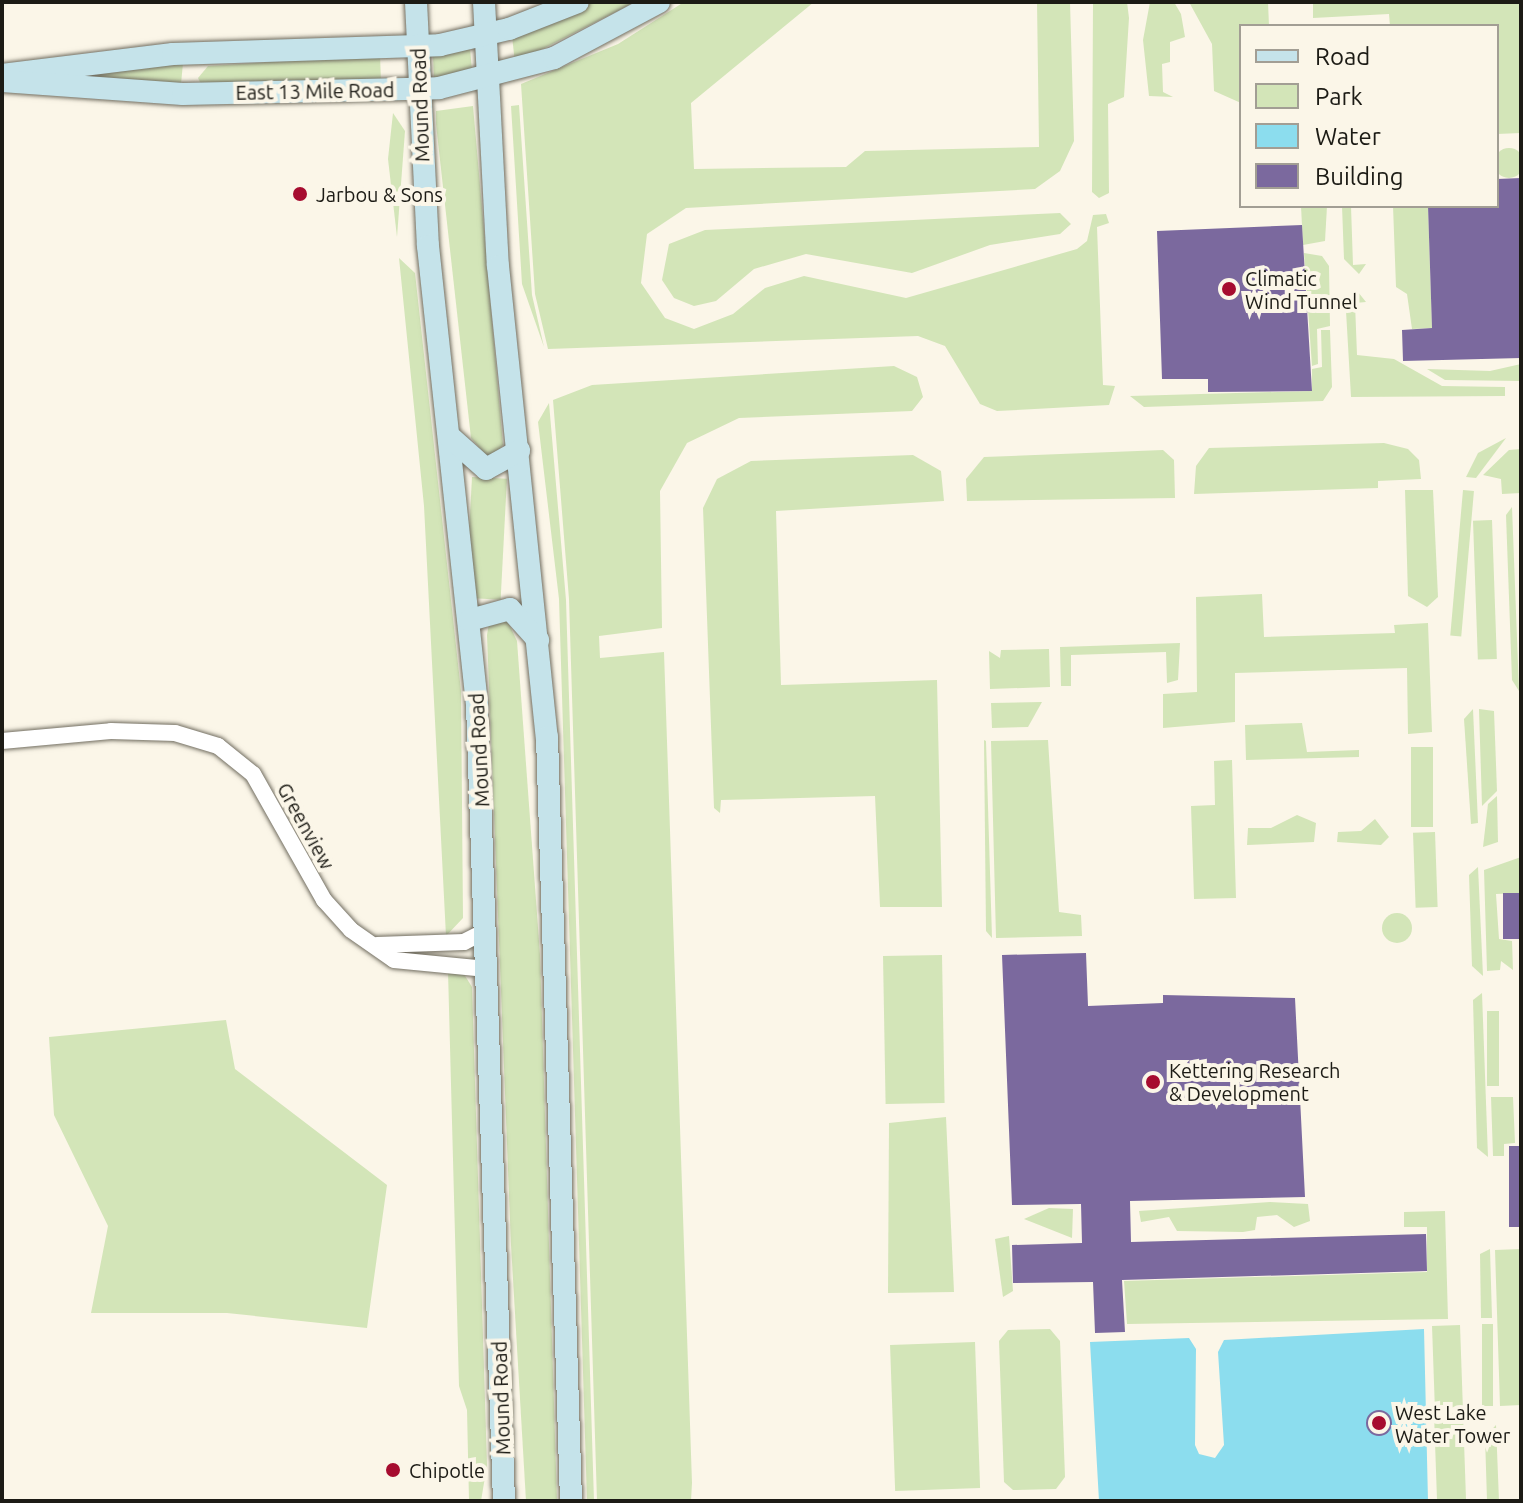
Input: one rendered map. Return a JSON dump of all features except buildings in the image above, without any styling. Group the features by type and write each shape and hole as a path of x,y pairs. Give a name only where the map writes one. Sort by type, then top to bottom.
{"main road":[{"name":"Mound Road","path":"416,2 419,89 448,433 470,620 486,931 504,1501"},
{"path":"484,2 487,79 519,451 540,645 571,1501"},
{"name":"East 13 Mile Road","path":"2,78 35,66 276,51 418,47 486,35 578,2"},
{"name":"East 13 Mile Road","path":"2,78 21,88 196,94 419,89 487,79 572,51 659,2"},
{"path":"196,94 194,67 269,60 276,51"},
{"path":"448,433 469,461 486,469 519,451"},
{"path":"470,620 510,609 540,645"}],"street":[{"name":"Greenview","path":"2,741 111,731 175,733 218,746 253,774 280,813 333,912 402,962 487,969"},
{"path":"377,945 464,942 486,931"}],"green space":[{"path":"593,2 635,2 515,63 512,36"},
{"path":"684,2 814,2 691,103 694,169 846,167 865,151 1039,147 1037,2 1070,2 1074,141 1060,171 1035,189 686,208 647,234 641,283 665,318 694,329 733,314 765,288 804,276 906,298 1077,249 1087,241 1093,215 1106,214 1109,223 1097,227 1103,385 1115,386 1109,405 997,411 980,404 945,346 918,336 548,349 535,294 521,84 618,44"},
{"path":"1093,2 1127,2 1129,18 1124,97 1108,104 1109,193 1099,198 1092,192"},
{"path":"1150,2 1174,2 1181,14 1185,37 1170,42 1170,62 1162,64 1163,92 1173,97 1149,96 1143,40"},
{"path":"1189,2 1268,2 1269,24 1239,24 1239,102 1214,91 1212,44"},
{"path":"1313,2 1521,2 1521,133 1499,134 1499,24 1390,24 1389,14 1313,18"},
{"path":"470,48 472,71 434,79 433,56"},
{"path":"380,55 381,82 201,84 198,78 208,66"},
{"path":"183,63 181,84 22,76"},
{"path":"519,105 532,295 544,347 522,284 511,106"},
{"path":"473,106 503,445 490,460 471,438 436,124 436,111"},
{"path":"393,113 405,131 397,237 388,159"},
{"path":"1515,149 1523,157 1520,174 1509,178 1499,175 1499,151"},
{"path":"1301,208 1327,208 1325,241 1303,245"},
{"path":"1342,208 1351,208 1353,265 1366,264 1359,274 1344,259"},
{"path":"1393,208 1428,208 1432,328 1412,329 1407,294 1396,287"},
{"path":"1060,213 1071,224 1060,234 990,245 912,273 806,254 754,269 716,301 694,306 674,298 662,280 669,244 705,230"},
{"path":"1304,253 1322,256 1329,266 1330,326 1317,329 1318,364 1312,366"},
{"path":"399,258 415,273 461,691 463,918 446,936 424,506"},
{"path":"1358,292 1366,302 1355,303 1357,355 1394,359 1442,386 1505,387 1505,396 1351,397 1346,311"},
{"path":"1321,330 1330,330 1332,387 1323,401 1144,407 1130,396 1312,391 1312,369 1322,367"},
{"path":"1521,364 1521,381 1445,380 1427,369 1490,371"},
{"path":"894,366 917,377 923,397 912,411 739,418 687,443 660,491 662,628 599,636 600,658 664,652 692,1483 691,1501 597,1501 569,599 553,400 592,385"},
{"path":"549,403 566,600 594,1501 587,1501 559,599 538,422"},
{"path":"1506,438 1476,478 1466,477 1478,453"},
{"path":"1384,443 1408,449 1419,460 1421,479 1378,481 1378,488 1194,494 1196,466 1209,448"},
{"path":"1521,449 1521,493 1502,494 1501,479 1483,475 1509,450"},
{"path":"1163,450 1174,460 1175,498 967,501 966,479 984,457"},
{"path":"913,455 941,471 944,501 776,511 781,685 937,680 942,907 880,907 875,796 721,800 720,813 714,808 703,508 717,479 751,461"},
{"path":"472,477 507,479 501,600 466,598"},
{"path":"1405,490 1433,490 1438,597 1427,607 1408,596"},
{"path":"1463,490 1474,491 1461,636 1450,635"},
{"path":"1512,507 1519,691 1512,680 1506,515"},
{"path":"1492,520 1497,659 1478,660 1473,521"},
{"path":"1262,594 1264,637 1395,633 1394,625 1428,623 1432,732 1408,734 1407,668 1235,673 1235,722 1163,728 1163,694 1197,692 1196,597"},
{"path":"507,620 517,641 540,955 557,1501 526,1501 511,1245 487,635 489,623"},
{"path":"1180,643 1178,680 1167,683 1166,652 1071,655 1071,686 1061,686 1060,647"},
{"path":"1049,649 1050,687 990,689 989,651 1000,658 1001,650"},
{"path":"1042,702 1028,727 992,728 991,703"},
{"path":"1473,709 1478,823 1471,824 1464,719"},
{"path":"1479,709 1494,711 1497,791 1482,806"},
{"path":"1302,723 1307,752 1359,750 1359,757 1246,760 1245,725"},
{"path":"1048,740 1059,912 1081,915 1082,936 996,938 991,741"},
{"path":"986,741 992,938 986,931"},
{"path":"1411,747 1433,747 1433,827 1411,827"},
{"path":"1232,760 1236,898 1194,899 1191,806 1215,805 1214,761"},
{"path":"1497,796 1498,842 1483,847 1488,804"},
{"path":"1297,815 1316,823 1314,842 1247,845 1248,828 1271,828"},
{"path":"1375,819 1389,837 1381,845 1337,842 1338,832 1361,831"},
{"path":"1435,832 1438,907 1416,908 1413,833"},
{"path":"1521,857 1521,893 1496,894 1499,939 1512,941 1513,970 1501,961 1500,970 1487,971 1484,870"},
{"path":"1478,867 1483,976 1472,966 1469,875"},
{"path":"1397,913 1407,918 1412,928 1407,938 1397,943 1387,938 1382,928 1387,918"},
{"path":"942,955 945,1103 886,1104 883,956"},
{"path":"448,971 462,971 472,987 487,1465 481,1501 469,1501 467,1410 459,1386"},
{"path":"1482,993 1488,1157 1477,1148 1473,1000"},
{"path":"1487,1011 1499,1011 1499,1086 1487,1086"},
{"path":"226,1020 235,1069 387,1185 367,1328 227,1313 91,1313 108,1226 54,1115 49,1037"},
{"path":"1491,1097 1513,1097 1515,1143 1504,1144 1504,1156 1493,1156"},
{"path":"946,1117 954,1292 888,1293 889,1123"},
{"path":"1270,1202 1308,1204 1310,1221 1294,1227 1277,1215 1257,1217 1255,1230 1243,1232 1177,1231 1169,1217 1141,1222 1139,1211"},
{"path":"1049,1208 1073,1209 1072,1238 1024,1219"},
{"path":"1445,1211 1448,1319 1127,1324 1124,1281 1427,1272 1427,1227 1404,1227 1404,1212"},
{"path":"1009,1236 1013,1291 1003,1297 995,1239"},
{"path":"1490,1249 1492,1318 1481,1318 1480,1254"},
{"path":"1521,1249 1521,1405 1500,1406 1495,1250"},
{"path":"1482,1324 1493,1324 1493,1406 1482,1406"},
{"path":"1460,1325 1463,1407 1435,1408 1432,1326"},
{"path":"1050,1329 1060,1341 1065,1477 1056,1489 1013,1490 1004,1482 999,1341 1008,1330"},
{"path":"975,1342 980,1488 895,1491 890,1345"},
{"path":"1463,1413 1466,1501 1437,1501 1434,1414"},
{"path":"1496,1425 1499,1501 1487,1501 1485,1437"}],"water":[{"path":"1424,1329 1428,1501 1099,1501 1090,1342 1189,1338 1196,1349 1195,1445 1199,1454 1215,1458 1224,1445 1218,1352 1224,1340"}],"place":[{"name":"Jarbou & Sons","path":"300,194"},
{"name":"Climatic Wind Tunnel","path":"1229,289"},
{"name":"Kettering Research & Development","path":"1153,1082"},
{"name":"West Lake Water Tower","path":"1379,1423"},
{"name":"Chipotle","path":"393,1470"}]}
